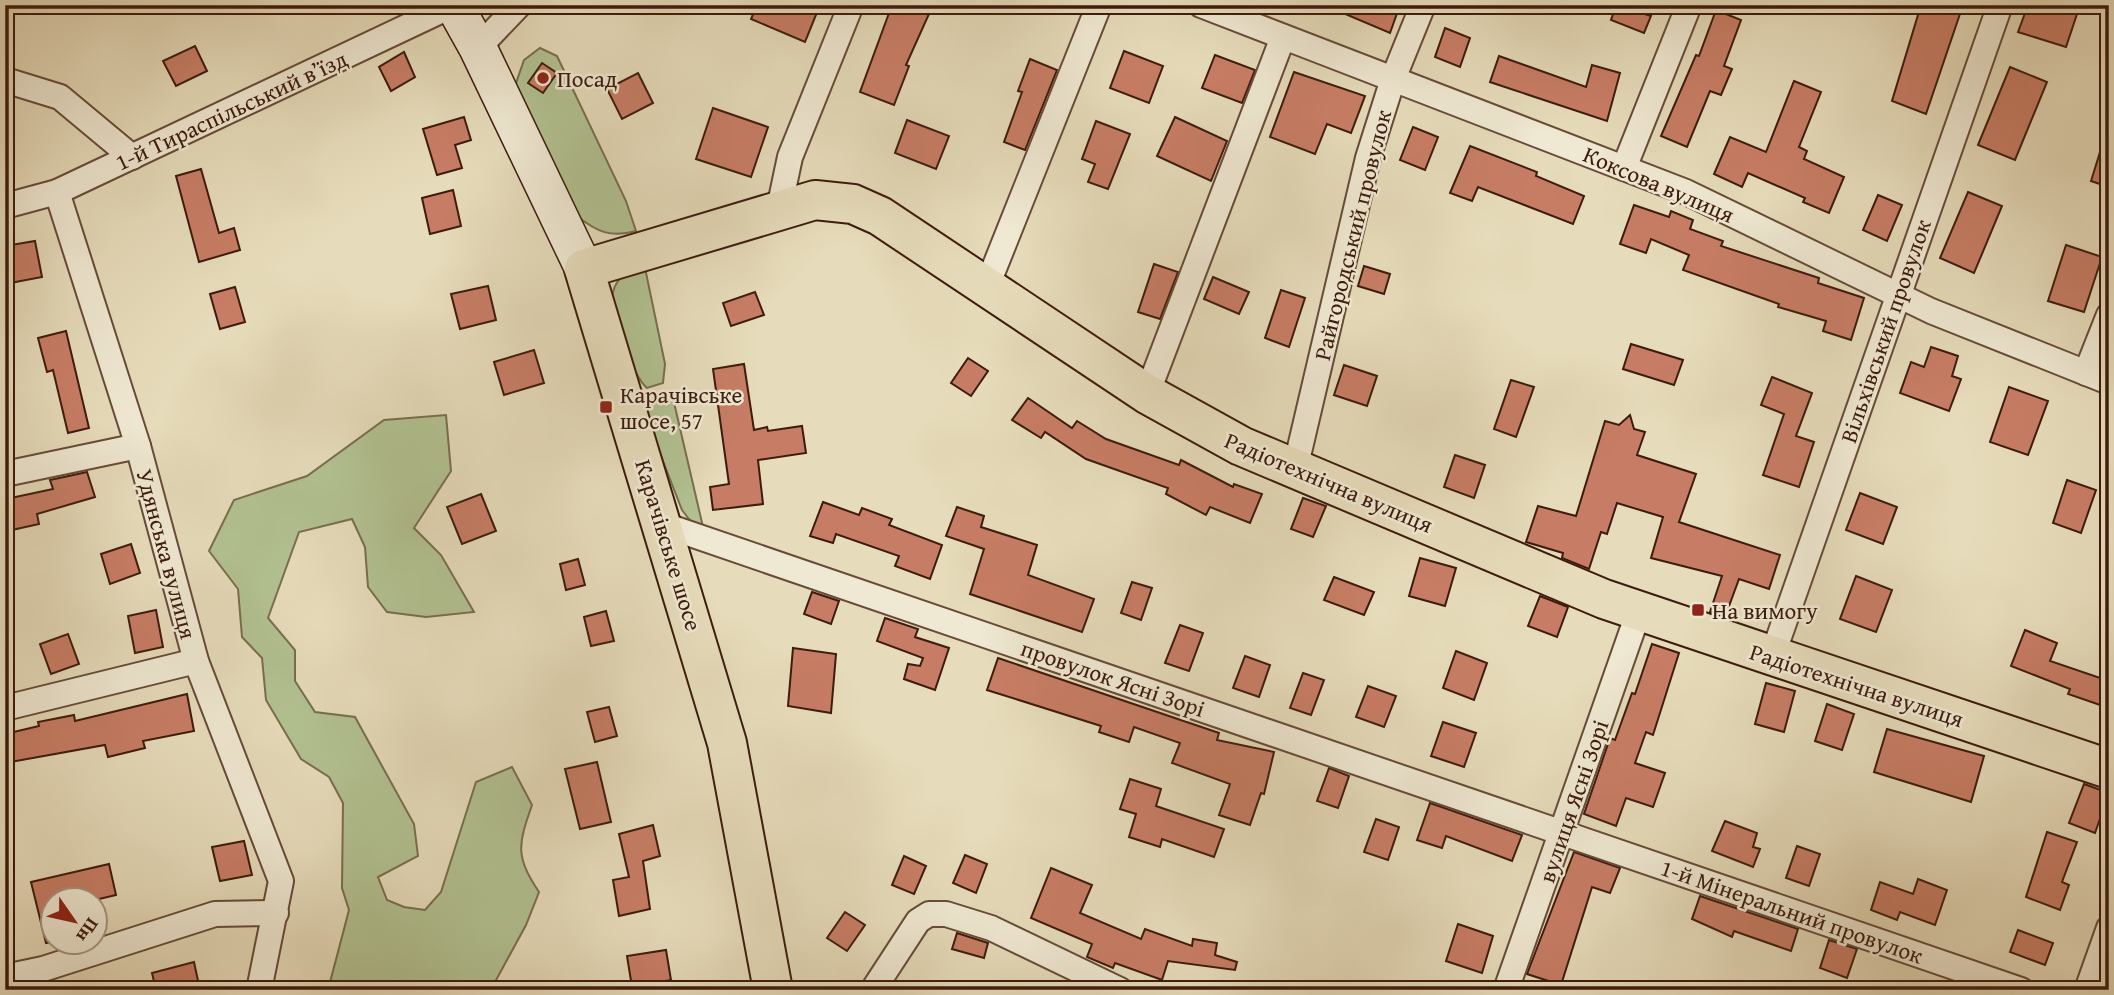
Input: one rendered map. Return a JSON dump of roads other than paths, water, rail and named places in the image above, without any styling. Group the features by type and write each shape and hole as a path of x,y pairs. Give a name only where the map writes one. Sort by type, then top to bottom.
{"main road":[{"name":"Карачівське шосе","path":"454,5 478,48 584,269 664,525 727,743 773,990"},
{"name":"Радіотехнічна вулиця","path":"584,269 815,200 853,204 880,216 1147,394 1241,446 1639,611 2109,769"}],"street":[{"name":"1-й Тираспільський в’їзд","path":"5,206 57,192 454,5"},
{"path":"478,48 519,5"},
{"path":"779,209 790,157 851,5"},
{"path":"987,286 1100,5"},
{"name":"Коксова вулиця","path":"1201,5 1686,192 1897,295 2109,382"},
{"name":"Райгородський провулок","path":"1295,470 1368,158 1393,79 1423,5"},
{"path":"1624,168 1689,5"},
{"name":"Вільхівський провулок","path":"1772,657 2000,5"},
{"path":"1147,394 1283,37"},
{"path":"5,80 60,97 132,157"},
{"name":"Удянська вулиця","path":"57,192 138,446 196,661 281,881 259,990"},
{"path":"2086,373 2109,315"},
{"path":"5,474 138,446"},
{"name":"провулок Ясні Зорі","path":"664,525 1563,832"},
{"name":"вулиця Ясні Зорі","path":"1506,990 1639,611"},
{"path":"5,708 196,661"},
{"name":"1-й Мінеральний провулок","path":"1563,832 2021,990"},
{"path":"5,977 43,969 215,914 276,914"},
{"path":"873,990 918,921 929,914 946,914 991,928 1120,990"},
{"path":"2087,990 2109,928"}],"place":[{"name":"Посад","path":"543,78"},
{"name":"Карачівське шосе, 57","path":"606,407"},
{"name":"На вимогу","path":"1698,610"}]}
